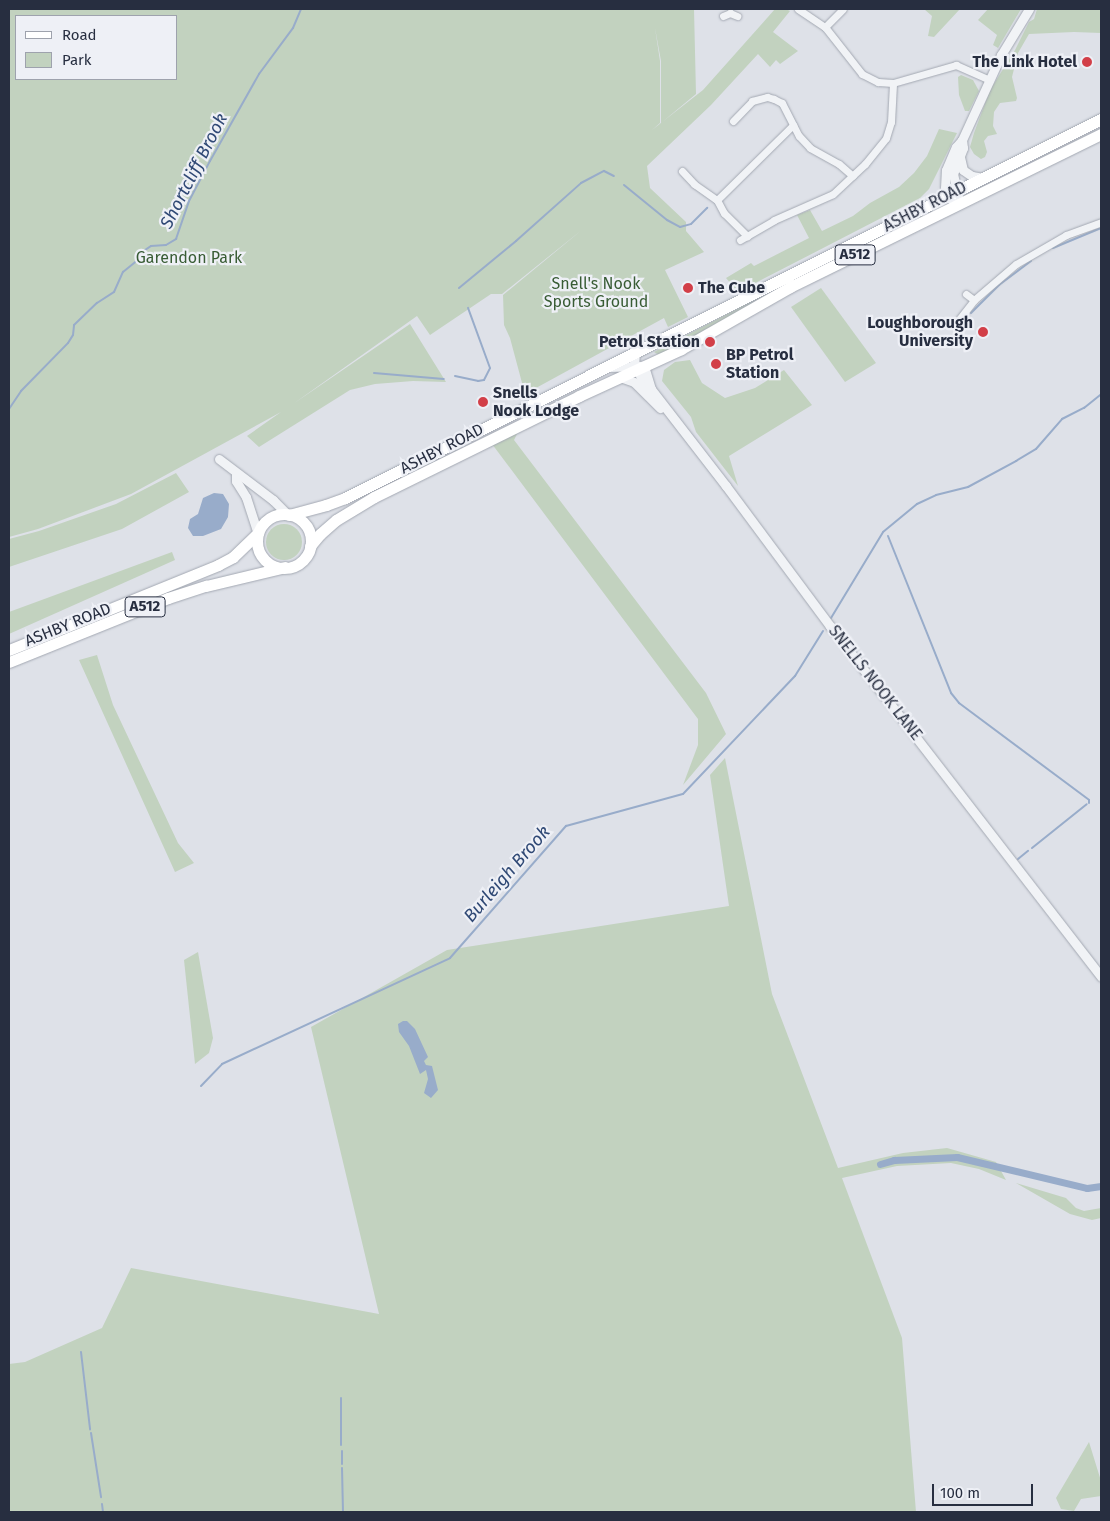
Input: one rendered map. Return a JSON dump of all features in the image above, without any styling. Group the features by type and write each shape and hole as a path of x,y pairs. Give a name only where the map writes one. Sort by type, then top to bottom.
{"main road":[{"name":"ASHBY ROAD","path":"288,514 318,508 345,498 1101,119"},
{"name":"ASHBY ROAD","path":"310,546 328,526 359,505 638,367 718,330 798,283 1101,134"},
{"path":"288,514 299,518 306,526 310,536 310,546 300,562 285,567 278,567 265,560 258,548 258,534 263,524 271,517 288,514"},
{"name":"ASHBY ROAD","path":"9,650 218,565 233,557 258,534"},
{"name":"ASHBY ROAD","path":"9,662 168,598 206,586 285,567"}],"street":[{"path":"798,9 825,27 862,74 878,82 893,83 956,65 989,80"},
{"path":"825,27 842,9"},
{"path":"959,205 947,196 944,180 946,170 1001,55 1029,9"},
{"path":"740,240 774,220 833,194 866,164 886,138 891,122 893,83"},
{"path":"738,119 752,101 768,97 782,103 793,125 810,148 839,164 853,176"},
{"path":"716,200 793,125"},
{"path":"959,205 953,174 963,148 962,140"},
{"path":"960,156 963,170 972,176 983,178"},
{"path":"687,173 716,200 729,218 747,236"},
{"path":"957,322 974,300 995,280 1038,249 1066,235 1101,222"},
{"path":"966,294 974,300"},
{"name":"SNELLS NOOK LANE","path":"635,352 638,367 651,389 1101,977"},
{"path":"606,367 638,367"},
{"path":"620,377 634,382 657,406 669,413"},
{"path":"218,459 273,500 288,514"},
{"path":"236,473 236,481 246,497 258,534"}],"green space":[{"name":"Garendon Park","path":"9,9 694,9 696,94 662,122 703,90 775,9 790,11 773,32 798,51 780,64 776,60 770,67 758,54 711,105 647,166 650,188 686,222 686,231 704,252 665,270 688,317 668,327 664,318 525,394 510,338 504,325 503,295 583,229 502,294 491,294 430,335 417,316 293,404 410,324 446,382 413,381 375,384 350,390 259,447 247,436 281,412 131,494 38,529 9,537","holes":["655,28 661,61 661,123 652,130 660,123 660,61"]},
{"path":"924,9 960,9 934,37 928,36 932,16"},
{"path":"988,9 1021,9 998,48 993,45 997,35 978,20"},
{"path":"1037,9 1101,9 1101,33 1029,34 1018,53 1012,77 1016,101 1000,103 994,112 993,126 997,134 988,136 984,141 987,152 985,157 981,159 974,154 970,147 990,90 1015,50 1029,22 1034,19"},
{"path":"961,75 973,80 979,91 969,111 965,111 959,95 958,77"},
{"path":"939,129 957,133 929,189 920,198 738,292 726,278 751,263 754,266 809,238 797,215 810,210 822,231 853,216 870,203 899,187 914,173 927,156"},
{"path":"943,202 947,204 659,355 654,352"},
{"path":"821,288 876,363 845,382 791,307"},
{"path":"690,360 702,383 725,398 755,388 784,370 812,405 729,456 738,486 696,432 691,417 662,381 664,370 675,362"},
{"path":"512,433 517,434 514,440 706,693 726,734 683,785 698,745 698,719 492,444"},
{"path":"176,473 189,492 122,529 9,567 9,539 39,531 116,504"},
{"path":"284,524 296,530 302,542 296,554 284,560 272,554 266,542 272,530"},
{"path":"172,552 175,560 9,634 9,612"},
{"path":"97,655 113,705 178,843 194,863 175,872 79,660"},
{"path":"725,758 772,994 838,1168 903,1153 947,1148 996,1162 1006,1180 979,1169 951,1163 897,1166 842,1178 902,1338 916,1512 9,1512 9,1364 25,1362 102,1328 131,1268 379,1314 311,1027 447,950 729,906 710,775"},
{"path":"198,952 213,1038 209,1053 195,1064 184,960"},
{"path":"1016,1183 1066,1198 1076,1208 1084,1211 1101,1208 1101,1218 1092,1220 1070,1214"},
{"path":"1089,1442 1101,1481 1101,1496 1081,1499 1074,1511 1061,1509 1056,1498"}],"water":[{"path":"214,493 223,494 229,504 228,517 221,529 203,536 193,536 188,528 190,519 198,514 203,498"},
{"path":"407,1021 415,1029 428,1057 424,1061 426,1065 432,1066 438,1090 431,1098 424,1093 428,1079 426,1070 420,1074 409,1046 399,1032 398,1024"}],"waterway":[{"name":"Shortcliff Brook","path":"9,409 21,391 68,343 73,335 74,325 97,303 114,292 123,272 151,246 166,245 176,239 189,201 210,161 259,74 293,28 301,9"},
{"path":"459,288 516,241 581,183 604,171 614,176"},
{"path":"624,185 667,220 680,227 691,224 707,208"},
{"path":"1053,248 1101,228"},
{"path":"971,313 999,285 1031,261"},
{"path":"455,376 478,381 484,380 490,368 468,308"},
{"path":"374,373 444,379"},
{"name":"Burleigh Brook","path":"831,618 883,532 917,504 936,495 968,487 1036,449 1062,419 1084,408 1101,394"},
{"path":"888,536 951,693 959,703 1089,800 1089,803"},
{"name":"Burleigh Brook","path":"201,1086 222,1064 450,958 566,826 683,794 795,676 823,631"},
{"path":"1032,848 1087,804"},
{"path":"1018,859 1028,851"},
{"path":"880,1164 894,1160 957,1157 1087,1188 1101,1186"},
{"path":"81,1352 90,1429"},
{"path":"341,1398 341,1445"},
{"path":"91,1433 101,1497"},
{"path":"342,1451 342,1464"},
{"path":"342,1468 343,1512"},
{"path":"102,1504 103,1512"}],"place":[{"name":"The Link Hotel","path":"1087,62"},
{"name":"The Cube","path":"688,288"},
{"name":"Loughborough University","path":"983,332"},
{"name":"Petrol Station","path":"710,342"},
{"name":"BP Petrol Station","path":"716,364"},
{"name":"Snells Nook Lodge","path":"483,402"}],"park label":[{"name":"Snell's Nook Sports Ground","path":"596,293"}]}
